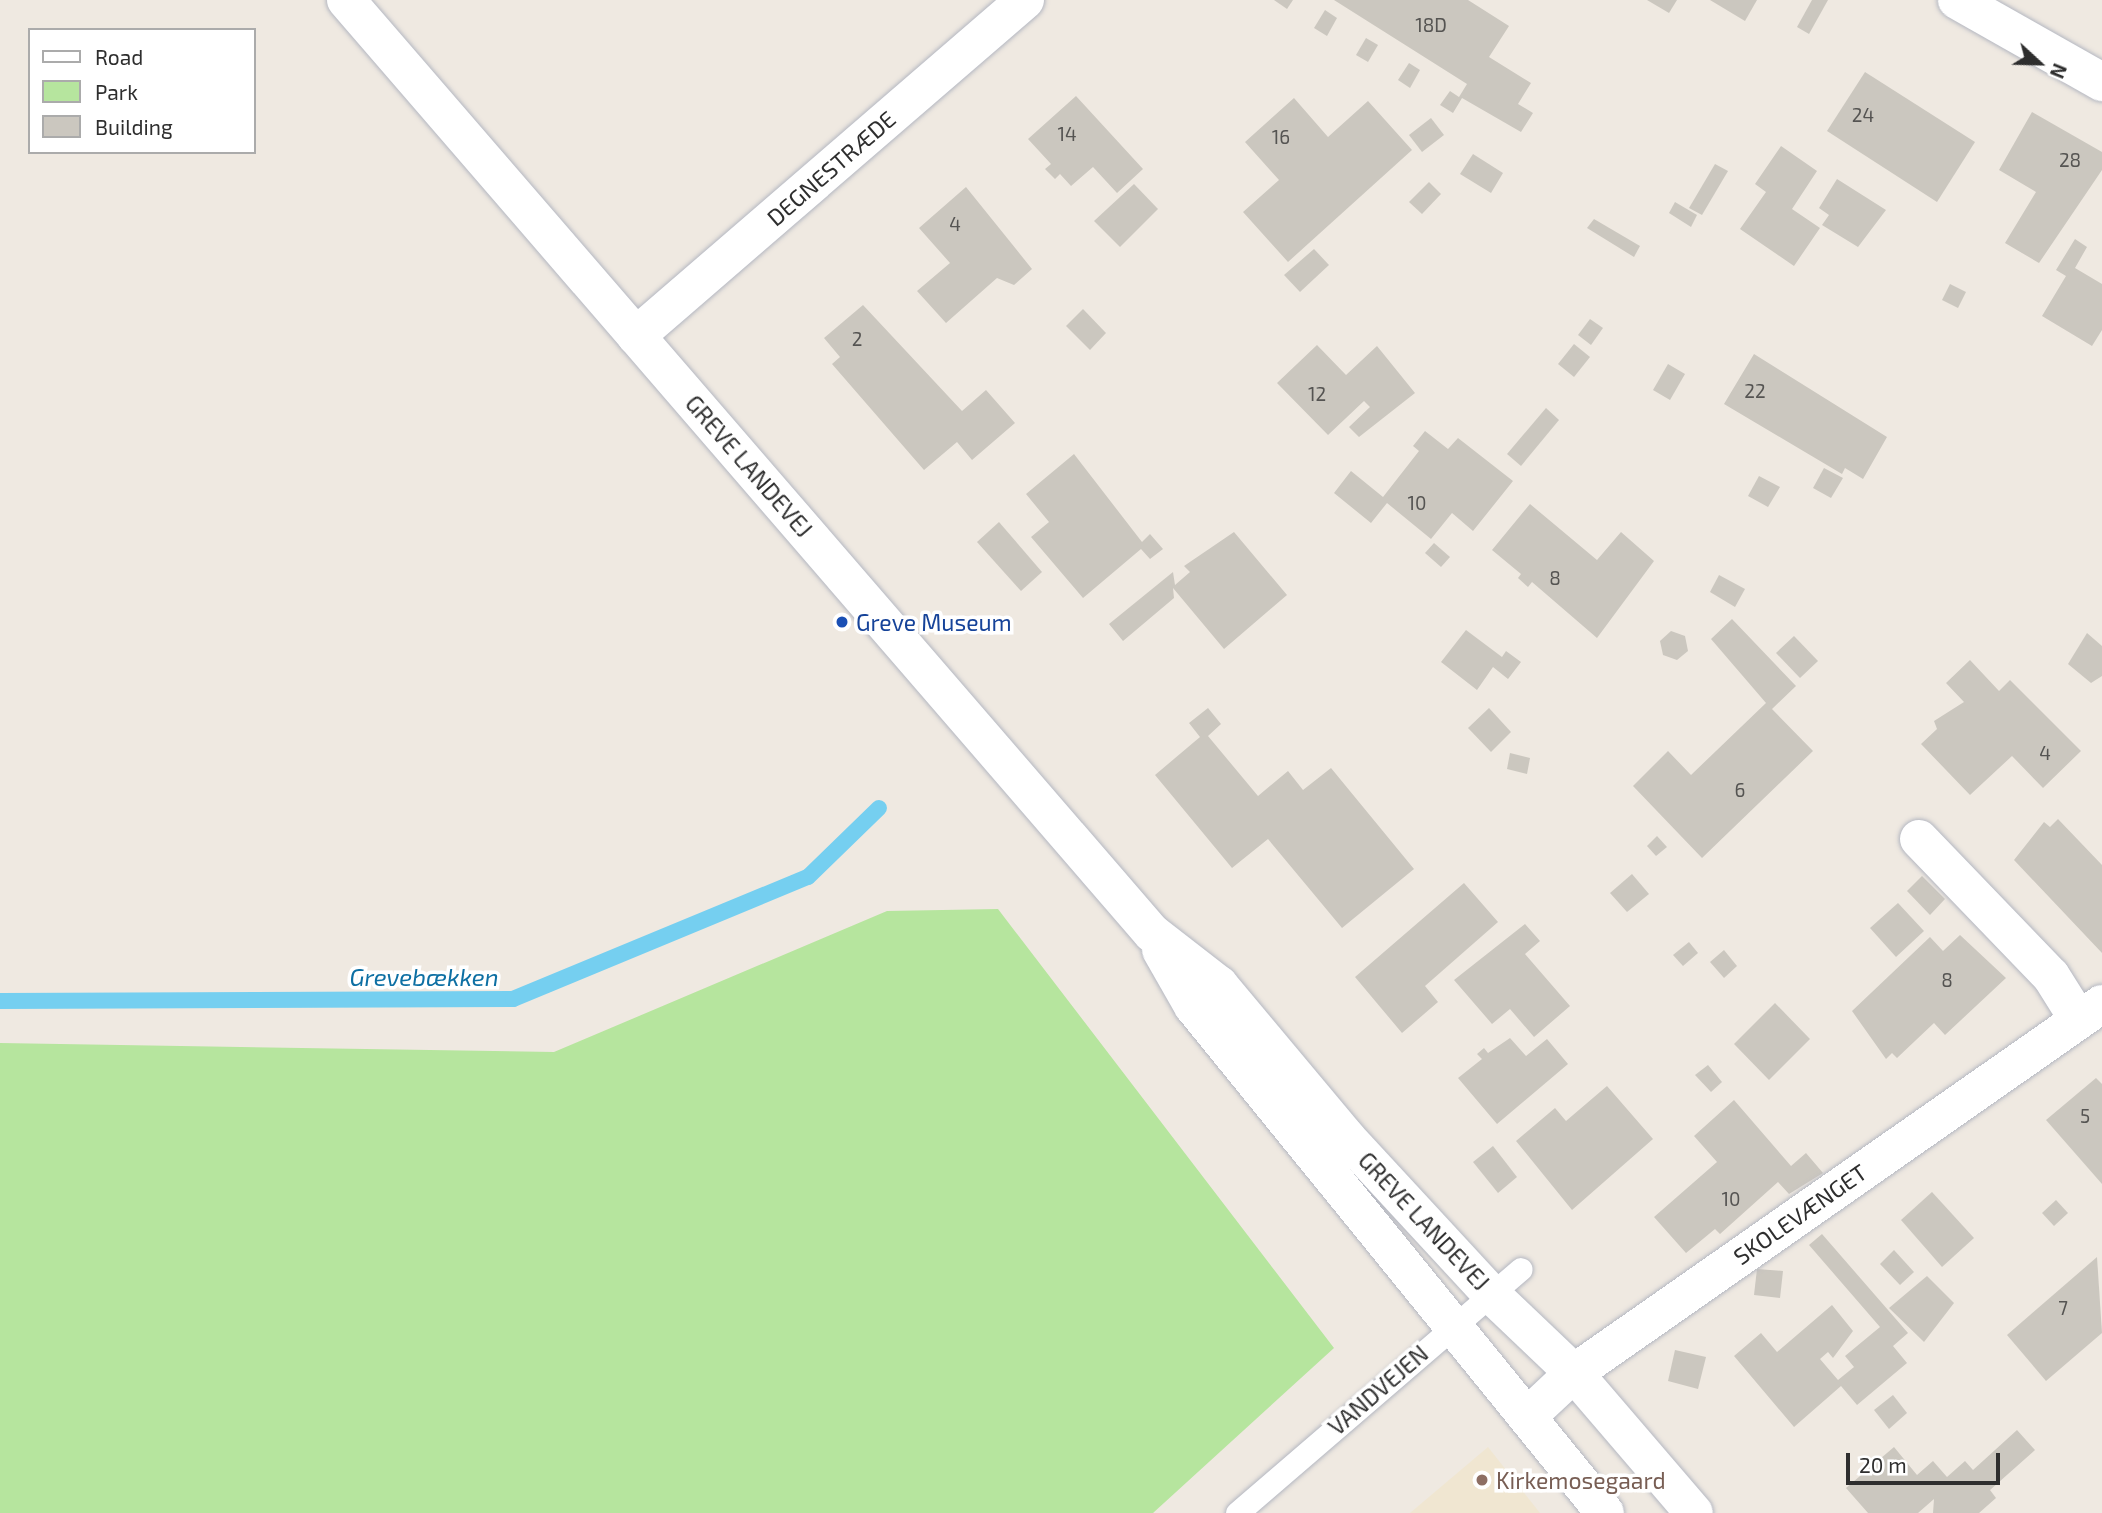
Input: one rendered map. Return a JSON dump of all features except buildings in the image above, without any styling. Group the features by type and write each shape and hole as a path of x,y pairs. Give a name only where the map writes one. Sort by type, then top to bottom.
{"street":[{"name":"GREVE LANDEVEJ","path":"346,0 1152,933 1219,985 1491,1294 1574,1373 1694,1513"},
{"name":"DEGNESTRÆDE","path":"636,336 1025,0"},
{"path":"1957,0 2102,82"},
{"name":"SKOLEVÆNGET","path":"1528,1416 1574,1373 2090,1012 2051,976 1919,839"},
{"name":"GREVE LANDEVEJ","path":"1152,933 1193,1006 1456,1324 1605,1513"}],"lane":[{"name":"VANDVEJEN","path":"1237,1513 1521,1269"}],"shaded area":[{"name":"Kirkemosegaard","path":"1488,1447 1540,1513 1410,1513"}],"green space":[{"path":"998,909 1334,1348 1153,1513 0,1513 0,1043 554,1052 887,911"}],"waterway":[{"name":"Grevebækken","path":"0,1001 513,999 808,877 879,808"}],"place":[{"name":"Greve Museum","path":"842,622"},
{"name":"Kirkemosegaard","path":"1482,1480"}]}
